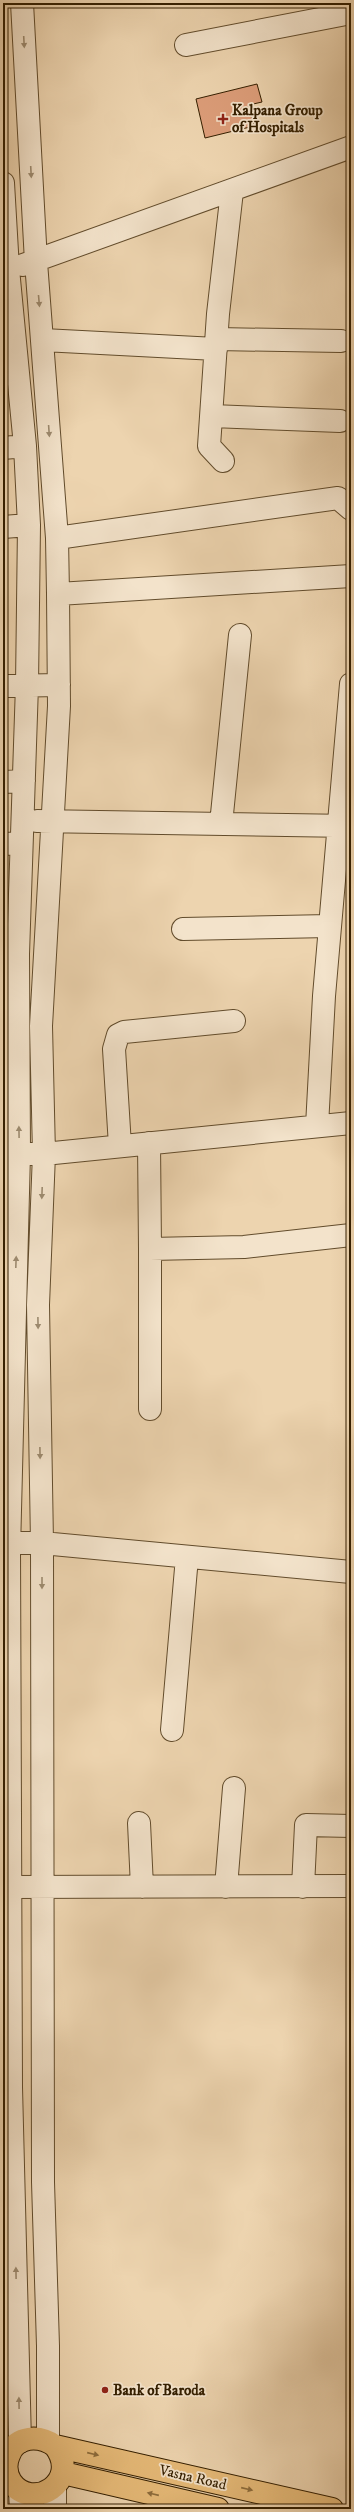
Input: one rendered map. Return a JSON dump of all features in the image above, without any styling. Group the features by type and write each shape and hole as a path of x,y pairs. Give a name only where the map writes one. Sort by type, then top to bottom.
{"main road":[{"path":"31,2438 51,2443 63,2461 59,2480 45,2493 37,2495 14,2492 6,2469 11,2449 31,2438"},
{"name":"Vasna Road","path":"51,2443 321,2507"},
{"name":"Vasna Road","path":"59,2480 218,2509"}],"street":[{"path":"22,3 36,262 43,340 56,538 58,594 58,685 41,1026 44,1154 38,1305 42,1543 43,2182 51,2443"},
{"path":"186,45 351,13"},
{"path":"5,269 36,262 232,192 351,147"},
{"path":"3,183 5,269 25,446 29,525 28,685 13,781 22,820 12,844 10,954 11,1154 6,1499 9,1543 6,1829 10,1887 6,1947 11,2449"},
{"path":"224,461 209,446 216,344 232,192"},
{"path":"43,340 216,344 341,341"},
{"path":"212,416 340,421"},
{"path":"3,448 25,446"},
{"path":"56,538 338,498 351,509"},
{"path":"3,527 29,525"},
{"path":"58,594 351,576"},
{"path":"221,824 240,635"},
{"path":"317,1126 329,926 344,827 351,684"},
{"path":"3,686 58,685"},
{"path":"22,820 344,827"},
{"path":"183,929 329,926"},
{"path":"120,1146 114,1049 118,1035 124,1032 234,1021"},
{"path":"11,1154 44,1154 351,1123"},
{"path":"149,1143 150,1409"},
{"path":"150,1249 244,1247 351,1235"},
{"path":"9,1543 42,1543 351,1572"},
{"path":"172,1730 187,1557"},
{"path":"226,1887 234,1788"},
{"path":"139,1823 142,1887"},
{"path":"303,1887 306,1825 351,1826"},
{"path":"10,1887 351,1886"},
{"path":"55,2509 59,2480"}],"building":[{"path":"257,84 262,102 249,105 254,126 205,138 196,99"}],"place":[{"name":"Kalpana Group of Hospitals","path":"223,119"},
{"name":"Bank of Baroda","path":"105,2390"}]}
